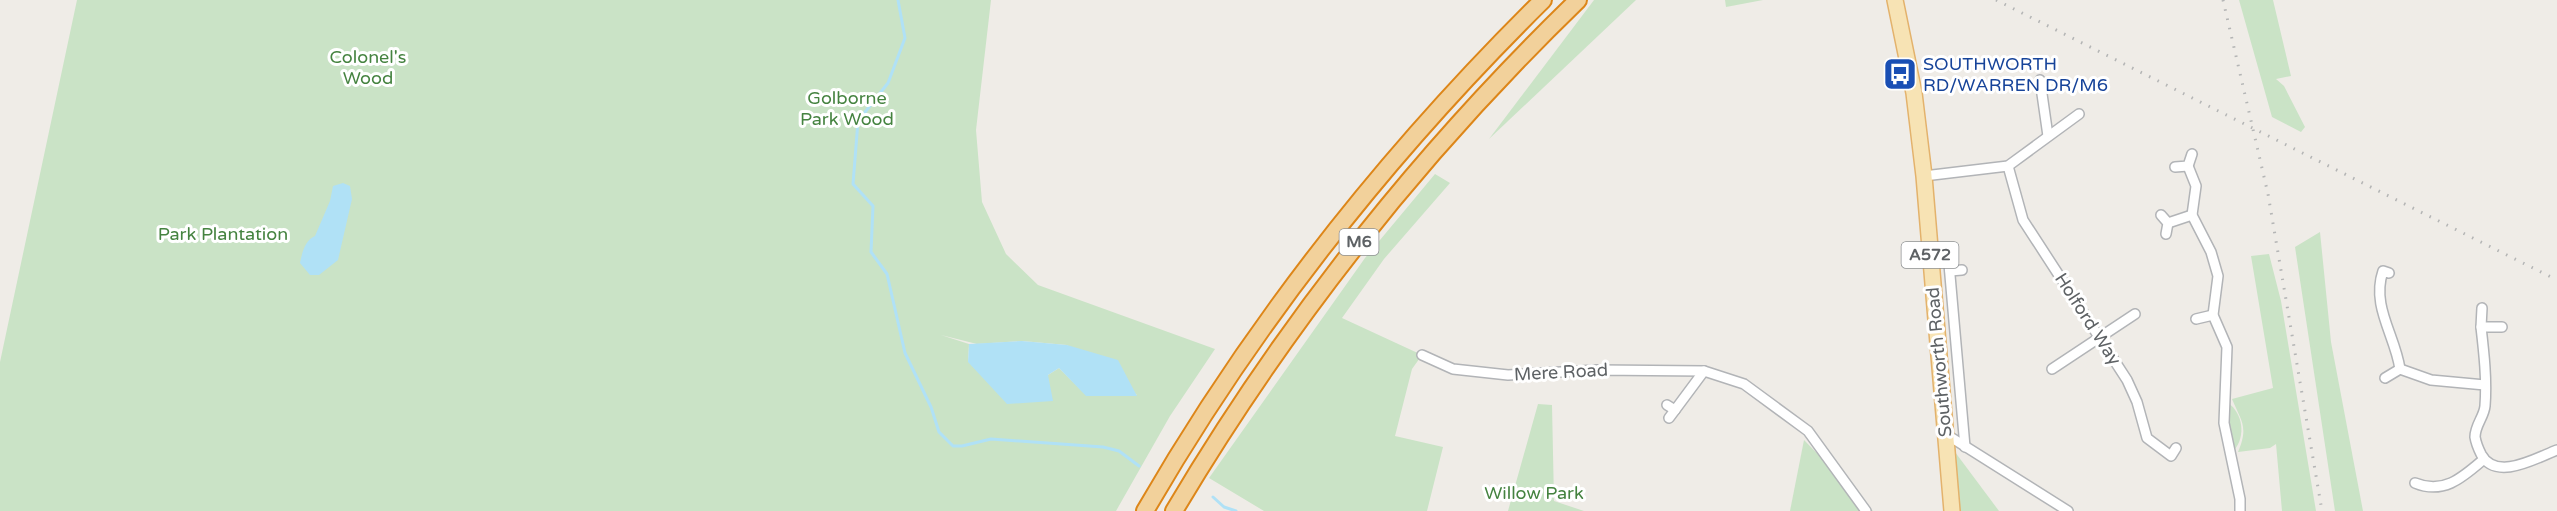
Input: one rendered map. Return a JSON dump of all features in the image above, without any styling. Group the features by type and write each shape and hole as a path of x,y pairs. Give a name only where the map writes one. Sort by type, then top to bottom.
{"highway":[{"name":"M6","path":"1145,511 1232,374 1316,257 1443,103 1543,0"},
{"name":"M6","path":"1174,511 1252,387 1333,274 1466,116 1530,46 1578,0"}],"main road":[{"name":"Southworth Road","path":"1895,0 1914,93 1924,176 1952,511"}],"street":[{"path":"2040,80 2048,136"},
{"path":"1924,176 2008,166 2079,114"},
{"path":"2192,154 2188,166 2196,186 2192,215 2216,265 2218,287 2213,315 2227,347 2224,423 2240,499 2240,511"},
{"name":"Holford Way","path":"2008,166 2023,220 2127,380 2137,402 2147,438 2171,456 2176,448"},
{"path":"2175,167 2188,166"},
{"path":"2161,215 2168,223"},
{"path":"2168,223 2192,215"},
{"path":"2166,234 2168,223"},
{"path":"1962,270 1949,267 1965,447"},
{"path":"2384,270 2378,285 2380,300 2400,369"},
{"path":"2482,308 2485,409 2476,426 2476,445 2484,459 2497,467 2512,467 2557,450"},
{"path":"2052,369 2135,314"},
{"path":"2196,319 2213,315"},
{"path":"2481,327 2502,327"},
{"path":"2227,347 2239,346"},
{"name":"Mere Road","path":"1422,355 1453,369 1508,375 1597,370 1704,371 1744,384 1808,431 1866,511"},
{"path":"2385,378 2400,369"},
{"path":"2400,369 2431,380 2484,385"},
{"path":"1671,411 1704,371"},
{"path":"1944,433 2068,511"},
{"path":"2415,482 2425,487 2440,488 2454,483 2484,459"}],"green space":[{"path":"77,0 991,0 976,130 982,202 1006,254 1038,285 1215,349 1170,416 1116,511 0,511 0,362","holes":["941,335 977,344 1022,341 1067,345 1137,395 1087,396 1059,368 1048,375 968,362 969,344"]},
{"path":"1594,0 1636,0 1489,139"},
{"path":"1725,0 1763,0 1726,7"},
{"path":"2239,0 2273,0 2291,76 2276,79 2284,86 2305,127 2301,132 2272,117"},
{"path":"1435,174 1450,183 1384,259 1342,318 1422,355 1412,369 1395,436 1443,447 1427,511 1264,511 1209,478 1365,258"},
{"path":"2320,232 2331,342 2363,511 2335,511 2295,247"},
{"path":"2269,254 2281,301 2316,511 2282,511 2276,444 2270,448 2238,452 2243,430 2232,399 2273,388 2251,256"},
{"path":"2228,403 2237,413 2241,425 2240,439 2234,450 2229,425"},
{"name":"Willow Park","path":"1538,404 1552,405 1554,501 1584,511 1508,511"},
{"path":"1804,440 1873,511 1790,511"},
{"path":"1952,448 1999,511 1958,511"}],"water":[{"path":"343,183 350,186 352,199 338,260 319,275 310,275 300,263 303,251 309,240 315,236 330,201 333,186"},
{"path":"1022,341 1067,345 1118,360 1137,396 1086,396 1059,368 1048,375 1053,401 1007,404 968,362 969,344"}],"waterway":[{"path":"898,0 905,38 888,83 858,121 853,184 873,206 871,252 887,274 905,353 931,407 939,432 953,446 991,439 1103,447 1119,451 1139,466"},
{"path":"1213,497 1224,507 1236,511"}],"railway":[{"path":"1996,0 2557,280"},
{"path":"2223,0 2268,194 2322,511"}],"place":[{"name":"SOUTHWORTH RD/WARREN DR/M6","path":"1900,74"}],"park label":[{"name":"Colonel's Wood","path":"368,67"},
{"name":"Golborne Park Wood","path":"847,108"},
{"name":"Park Plantation","path":"223,234"}]}
